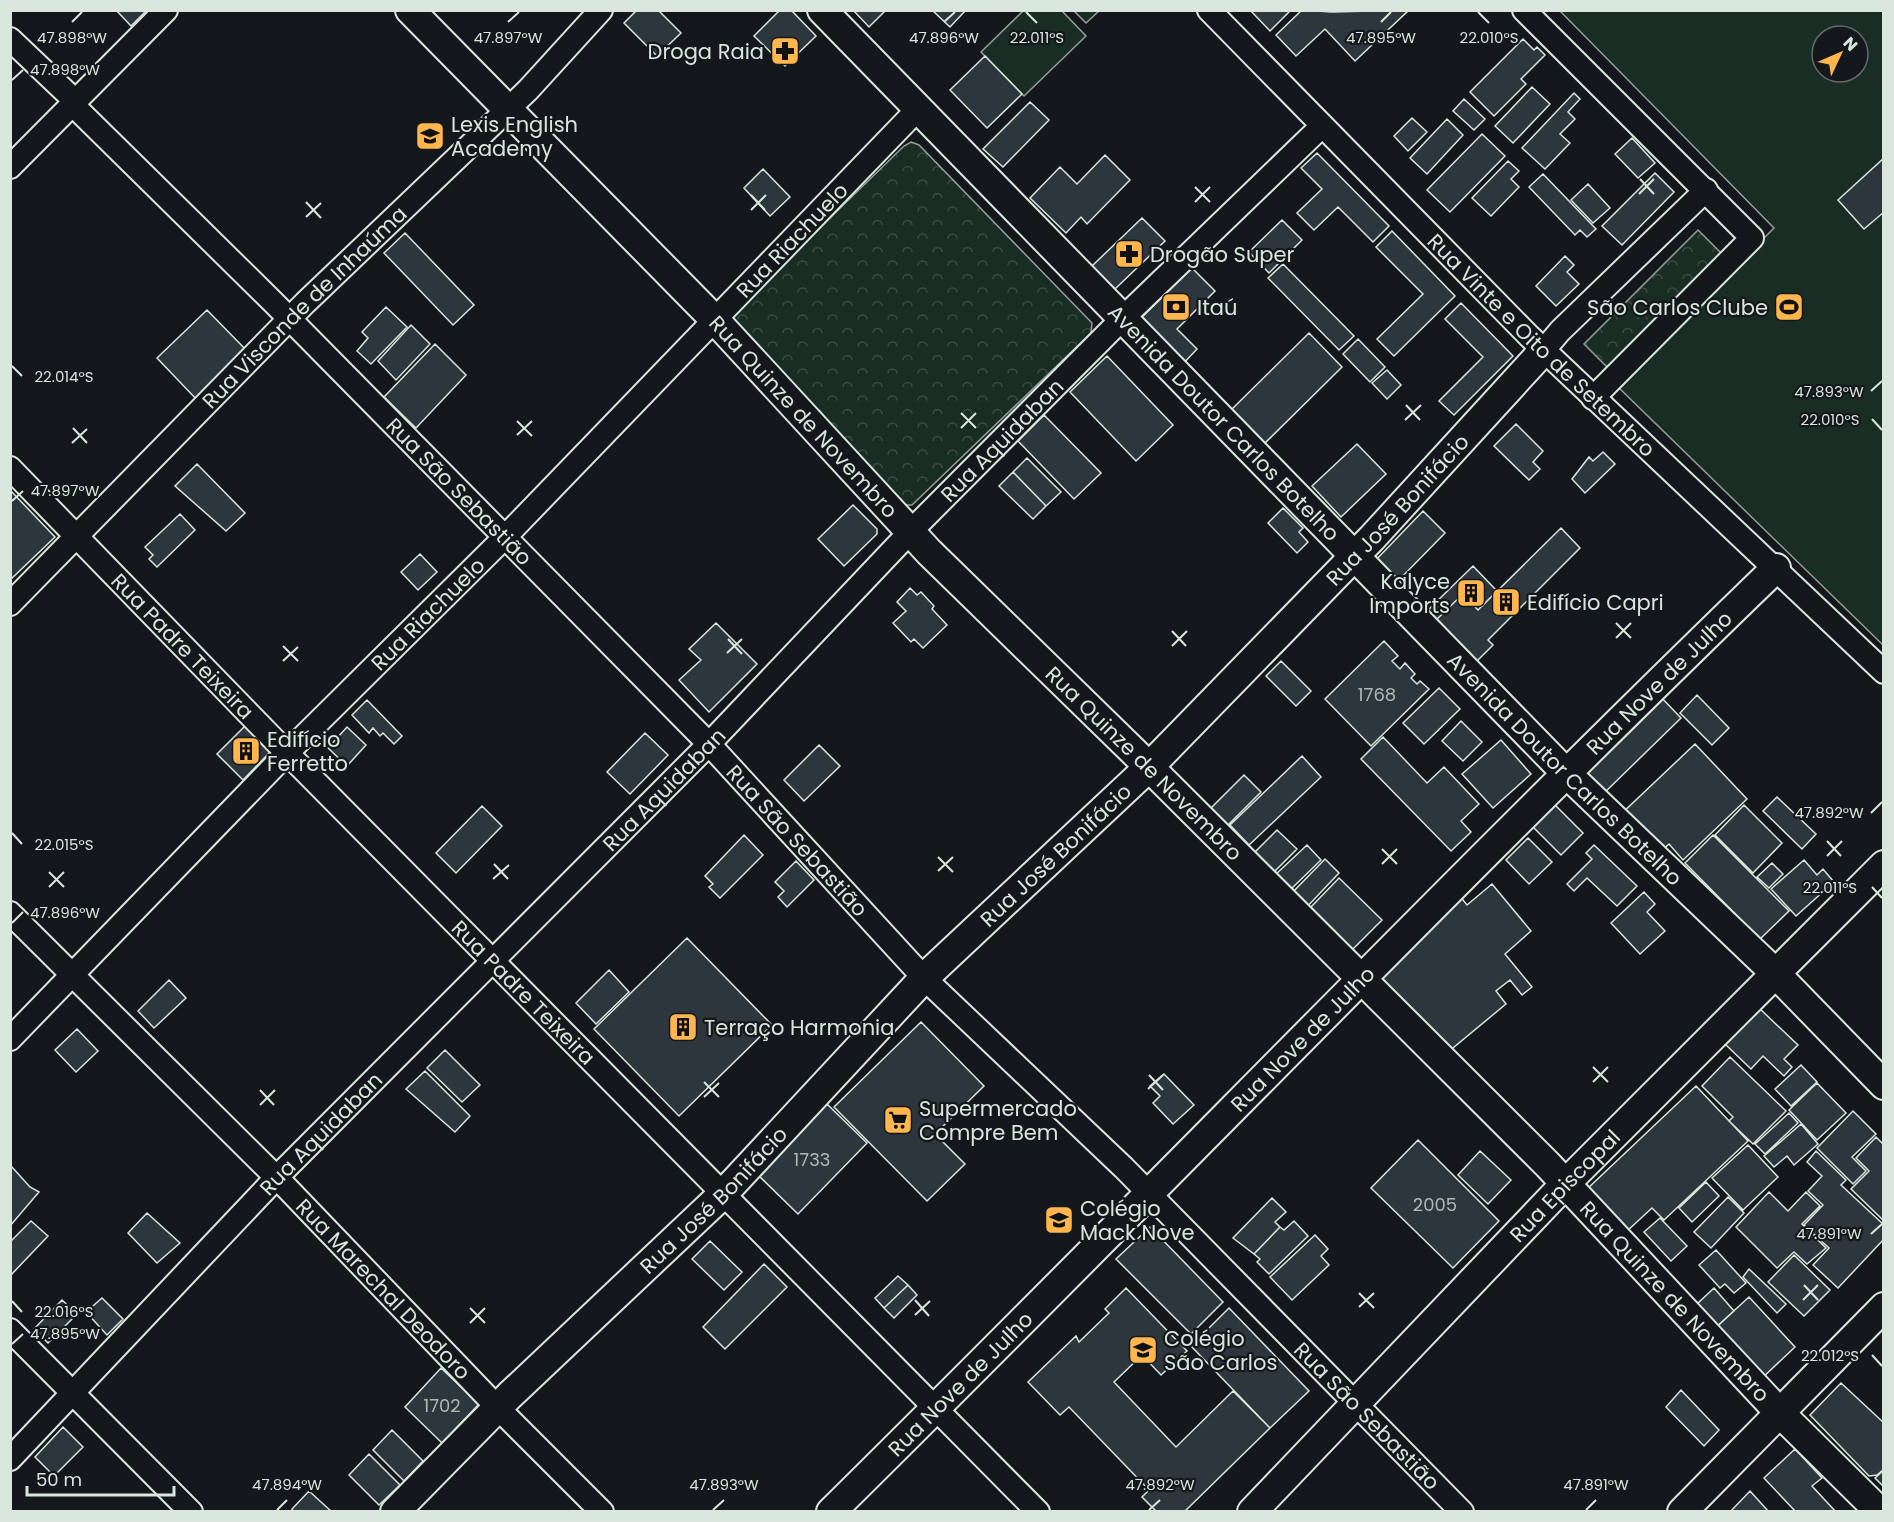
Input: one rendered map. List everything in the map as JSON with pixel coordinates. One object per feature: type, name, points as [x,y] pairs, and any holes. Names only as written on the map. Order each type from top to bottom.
[{"type":"main road","name":"Rua Quinze de Novembro","points":[[410,10],[714,319],[910,532],[1566,1183],[1779,1413],[1880,1512]]},
{"type":"main road","name":"Avenida Doutor Carlos Botelho","points":[[822,10],[1566,772],[1774,972],[1884,1086]]},
{"type":"main road","name":"Rua José Bonifácio","points":[[395,1512],[498,1408],[724,1193],[924,978],[1148,768],[1354,556],[1544,350]]},
{"type":"main road","name":"Rua Nove de Julho","points":[[831,1512],[1150,1194],[1566,772],[1776,568]]},
{"type":"main road","name":"Rua Episcopal","points":[[1252,1512],[1566,1183],[1774,972],[1884,865]]},
{"type":"main road","points":[[1682,1512],[1884,1306]]},
{"type":"street","points":[[10,167],[166,10]]},
{"type":"street","name":"Rua Visconde de Inhaúma","points":[[10,604],[290,318],[509,109],[601,10]]},
{"type":"street","name":"Rua Vinte e Oito de Setembro","points":[[1209,10],[1544,350],[1750,549],[1776,568],[1784,579],[1884,672]]},
{"type":"street","points":[[1524,10],[1752,238],[1593,398]]},
{"type":"street","name":"Rua São Sebastião","points":[[10,39],[71,97],[72,104],[290,318],[709,744],[924,978],[1150,1194],[1461,1512]]},
{"type":"street","name":"Rua Riachuelo","points":[[10,1039],[287,753],[504,538],[918,109]]},
{"type":"street","name":"Rua Aquidaban","points":[[10,1459],[276,1178],[709,744],[910,532],[1123,318],[1322,126]]},
{"type":"street","name":"Rua José Bonifácio","points":[[1544,350],[1706,190]]},
{"type":"street","name":"Rua Padre Teixeira","points":[[10,468],[287,753],[1038,1512]]},
{"type":"street","name":"Rua Marechal Deodoro","points":[[10,913],[276,1178],[602,1512]]},
{"type":"street","points":[[10,1330],[191,1512]]},
{"type":"green space","points":[[1023,11],[1062,11],[1086,36],[1024,96],[981,52]]},
{"type":"green space","points":[[1074,11],[1099,11],[1086,23]]},
{"type":"green space","name":"São Carlos Clube","points":[[1560,11],[1883,11],[1883,645],[1617,386],[1774,228]]},
{"type":"green space","points":[[911,142],[919,145],[1092,323],[1091,333],[912,505],[895,505],[728,327],[730,315],[904,146]]},
{"type":"green space","points":[[1698,230],[1722,254],[1608,368],[1584,344]]},
{"type":"building","points":[[116,10],[147,10],[131,26]]},
{"type":"building","points":[[637,10],[658,10],[681,33],[657,56],[624,23]]},
{"type":"building","name":"Droga Raia","points":[[780,10],[791,10],[816,36],[785,66],[754,36]]},
{"type":"building","points":[[853,10],[886,10],[869,27]]},
{"type":"building","points":[[932,10],[966,10],[950,27]]},
{"type":"building","points":[[1250,10],[1291,10],[1270,31]]},
{"type":"building","points":[[1302,10],[1332,12],[1409,10],[1355,61],[1325,29],[1296,56],[1276,35]]},
{"type":"building","points":[[1523,39],[1534,50],[1537,47],[1545,55],[1521,79],[1526,84],[1494,116],[1470,92]]},
{"type":"building","points":[[985,56],[1022,94],[987,128],[950,90]]},
{"type":"building","points":[[1532,87],[1550,104],[1513,143],[1495,126]]},
{"type":"building","points":[[1574,93],[1580,99],[1568,112],[1575,119],[1560,134],[1570,143],[1545,169],[1522,148]]},
{"type":"building","points":[[1464,99],[1485,119],[1474,130],[1453,111]]},
{"type":"building","points":[[1030,102],[1049,120],[1003,167],[983,149]]},
{"type":"building","points":[[1412,118],[1427,132],[1408,151],[1394,136]]},
{"type":"building","points":[[1447,119],[1463,135],[1427,174],[1410,158]]},
{"type":"building","points":[[1482,134],[1505,156],[1450,212],[1427,190]]},
{"type":"building","points":[[1632,138],[1655,163],[1638,178],[1615,154]]},
{"type":"building","points":[[1317,153],[1389,226],[1373,242],[1338,207],[1314,230],[1297,213],[1322,189],[1301,168]]},
{"type":"building","points":[[1105,155],[1130,180],[1087,224],[1081,217],[1066,233],[1030,198],[1060,167],[1077,184]]},
{"type":"building","points":[[1884,158],[1884,212],[1864,229],[1838,200]]},
{"type":"building","points":[[1508,161],[1519,171],[1511,179],[1519,187],[1491,216],[1472,198]]},
{"type":"building","points":[[763,169],[790,197],[770,216],[744,188]]},
{"type":"building","points":[[1655,173],[1674,192],[1622,245],[1602,226]]},
{"type":"building","points":[[1543,174],[1596,229],[1587,237],[1580,230],[1575,235],[1529,187]]},
{"type":"building","points":[[1588,184],[1610,208],[1593,223],[1571,200]]},
{"type":"building","name":"Drogão Super","points":[[1142,218],[1165,241],[1115,289],[1092,266]]},
{"type":"building","points":[[1282,220],[1302,240],[1269,273],[1249,252]]},
{"type":"building","points":[[1392,231],[1455,296],[1394,356],[1377,339],[1423,294],[1376,247]]},
{"type":"building","points":[[405,233],[474,305],[453,325],[384,253]]},
{"type":"building","points":[[1565,256],[1574,265],[1567,272],[1579,284],[1556,306],[1536,286]]},
{"type":"building","points":[[1283,264],[1354,336],[1339,350],[1268,278]]},
{"type":"building","name":"Itaú","points":[[1192,268],[1215,291],[1177,329],[1197,349],[1180,367],[1136,323]]},
{"type":"building","points":[[1461,303],[1513,356],[1454,415],[1439,401],[1483,357],[1445,319]]},
{"type":"building","points":[[386,307],[407,327],[371,364],[357,351],[368,338],[362,332]]},
{"type":"building","points":[[207,310],[249,353],[199,402],[157,358]]},
{"type":"building","points":[[411,325],[430,344],[396,380],[378,361]]},
{"type":"building","points":[[1309,333],[1342,367],[1260,448],[1227,414]]},
{"type":"building","points":[[1358,339],[1385,367],[1370,382],[1343,354]]},
{"type":"building","points":[[435,344],[466,375],[416,428],[384,397]]},
{"type":"building","points":[[1107,356],[1173,425],[1136,461],[1070,392]]},
{"type":"building","points":[[1387,370],[1401,385],[1387,399],[1372,383]]},
{"type":"building","points":[[1044,415],[1101,473],[1074,499],[1018,441]]},
{"type":"building","points":[[1516,424],[1543,451],[1533,462],[1540,469],[1529,480],[1494,446]]},
{"type":"building","points":[[1357,444],[1386,474],[1341,517],[1312,486]]},
{"type":"building","points":[[1603,452],[1615,464],[1585,493],[1572,479],[1589,457],[1593,461]]},
{"type":"building","points":[[1027,458],[1061,492],[1046,506],[1013,472]]},
{"type":"building","points":[[197,464],[245,513],[226,531],[175,486]]},
{"type":"building","points":[[1013,472],[1046,506],[1033,519],[999,486]]},
{"type":"building","points":[[10,490],[55,537],[10,580]]},
{"type":"building","points":[[853,505],[877,529],[877,534],[844,566],[818,539]]},
{"type":"building","points":[[1283,508],[1303,528],[1299,532],[1308,542],[1297,553],[1268,523]]},
{"type":"building","points":[[1423,511],[1445,533],[1395,584],[1373,563]]},
{"type":"building","points":[[180,514],[195,530],[157,567],[149,559],[153,555],[145,547]]},
{"type":"building","name":"Edifício Capri","points":[[1561,528],[1580,548],[1488,640],[1493,645],[1476,662],[1436,620],[1463,594],[1478,610]]},
{"type":"building","points":[[420,554],[437,572],[418,590],[401,572]]},
{"type":"building","name":"Kalyce Imports","points":[[1473,566],[1497,591],[1478,610],[1463,594],[1436,620],[1427,611]]},
{"type":"building","points":[[910,588],[917,595],[921,592],[934,606],[932,609],[947,625],[923,648],[914,639],[911,642],[893,623],[906,611],[897,602]]},
{"type":"building","points":[[716,623],[757,664],[709,712],[679,680],[701,660],[689,649]]},
{"type":"building","points":[[1384,641],[1398,656],[1392,661],[1400,669],[1405,663],[1415,674],[1411,678],[1417,684],[1420,681],[1429,689],[1371,746],[1325,699]]},
{"type":"building","points":[[1281,661],[1311,691],[1296,706],[1266,676]]},
{"type":"building","points":[[1439,688],[1460,709],[1424,744],[1403,723]]},
{"type":"building","points":[[1658,694],[1681,718],[1599,798],[1576,774]]},
{"type":"building","points":[[1697,695],[1729,728],[1712,745],[1680,713]]},
{"type":"building","points":[[367,700],[402,736],[394,744],[383,733],[380,736],[373,728],[369,733],[352,715]]},
{"type":"building","points":[[1461,721],[1482,742],[1463,761],[1442,741]]},
{"type":"building","name":"Edifício Ferretto","points":[[249,722],[274,748],[243,780],[217,754]]},
{"type":"building","points":[[347,727],[366,745],[347,766],[328,748]]},
{"type":"building","points":[[645,733],[668,755],[630,794],[607,772]]},
{"type":"building","points":[[1383,737],[1427,783],[1444,767],[1479,804],[1461,821],[1471,832],[1451,851],[1361,759]]},
{"type":"building","points":[[1501,740],[1531,774],[1493,808],[1462,774]]},
{"type":"building","points":[[1695,744],[1747,799],[1683,860],[1669,844],[1659,853],[1618,817]]},
{"type":"building","points":[[819,745],[840,766],[804,801],[784,780]]},
{"type":"building","points":[[1302,756],[1321,777],[1249,845],[1230,825]]},
{"type":"building","points":[[1244,775],[1261,792],[1228,825],[1211,808]]},
{"type":"building","points":[[1777,797],[1816,834],[1802,849],[1763,811]]},
{"type":"building","points":[[1551,801],[1583,833],[1561,855],[1529,823]]},
{"type":"building","points":[[1744,805],[1782,843],[1753,873],[1715,835]]},
{"type":"building","points":[[482,806],[502,826],[456,873],[436,853]]},
{"type":"building","points":[[1277,830],[1297,849],[1272,874],[1252,855]]},
{"type":"building","points":[[744,835],[763,855],[720,898],[709,887],[713,884],[705,876]]},
{"type":"building","points":[[1713,835],[1789,911],[1760,939],[1685,863]]},
{"type":"building","points":[[1528,838],[1552,862],[1529,884],[1506,860]]},
{"type":"building","points":[[1307,845],[1321,860],[1289,891],[1274,876]]},
{"type":"building","points":[[1594,845],[1637,886],[1617,906],[1587,878],[1574,891],[1567,884],[1592,859],[1586,853]]},
{"type":"building","points":[[1325,859],[1339,873],[1305,909],[1290,895]]},
{"type":"building","points":[[1804,860],[1817,875],[1823,869],[1834,882],[1796,916],[1771,889]]},
{"type":"building","points":[[796,861],[814,880],[787,907],[778,897],[784,891],[775,882]]},
{"type":"building","points":[[1772,863],[1783,874],[1769,888],[1757,877]]},
{"type":"building","points":[[1339,878],[1382,920],[1352,950],[1310,908]]},
{"type":"building","points":[[1492,884],[1531,931],[1505,954],[1532,987],[1522,995],[1510,980],[1496,991],[1506,1004],[1442,1057],[1375,986],[1393,950],[1459,895],[1467,905]]},
{"type":"building","points":[[1644,892],[1655,904],[1647,912],[1665,931],[1640,954],[1611,923]]},
{"type":"building","name":"Terraço Harmonia","points":[[687,938],[772,1025],[679,1116],[594,1029]]},
{"type":"building","points":[[609,970],[629,992],[596,1024],[576,1003]]},
{"type":"building","points":[[169,980],[186,998],[154,1028],[138,1011]]},
{"type":"building","points":[[1759,1008],[1798,1045],[1784,1059],[1792,1067],[1784,1076],[1763,1056],[1751,1069],[1725,1044]]},
{"type":"building","name":"Supermercado Compre Bem","points":[[921,1022],[984,1086],[935,1134],[965,1164],[927,1201],[834,1107]]},
{"type":"building","points":[[77,1029],[98,1051],[76,1072],[55,1050]]},
{"type":"building","points":[[445,1050],[480,1085],[462,1102],[427,1068]]},
{"type":"building","points":[[1730,1057],[1786,1111],[1753,1144],[1729,1121],[1733,1117],[1702,1086]]},
{"type":"building","points":[[1801,1065],[1817,1082],[1791,1106],[1775,1089]]},
{"type":"building","points":[[425,1071],[470,1116],[455,1132],[406,1089]]},
{"type":"building","points":[[1164,1074],[1194,1105],[1173,1124],[1153,1103],[1160,1096],[1150,1086]]},
{"type":"building","points":[[1817,1083],[1846,1113],[1817,1140],[1789,1110]]},
{"type":"building","points":[[1696,1086],[1748,1141],[1664,1220],[1652,1208],[1626,1232],[1586,1190]]},
{"type":"building","points":[[827,1104],[867,1143],[798,1214],[758,1175]]},
{"type":"building","points":[[1853,1111],[1876,1134],[1852,1157],[1866,1171],[1853,1184],[1817,1148]]},
{"type":"building","points":[[1789,1113],[1798,1123],[1765,1154],[1755,1144]]},
{"type":"building","points":[[1801,1124],[1818,1144],[1794,1165],[1787,1156],[1774,1167],[1764,1156]]},
{"type":"building","points":[[1876,1137],[1884,1145],[1884,1221],[1851,1189],[1869,1171],[1856,1158]]},
{"type":"building","points":[[1418,1140],[1499,1221],[1453,1268],[1371,1188]]},
{"type":"building","points":[[1748,1145],[1778,1177],[1743,1210],[1712,1178]]},
{"type":"building","points":[[1480,1151],[1511,1180],[1488,1204],[1458,1175]]},
{"type":"building","points":[[1816,1151],[1846,1180],[1841,1185],[1884,1225],[1884,1239],[1838,1288],[1813,1265],[1829,1248],[1804,1225],[1823,1205],[1808,1191],[1822,1176],[1807,1162]]},
{"type":"building","points":[[11,1166],[30,1187],[39,1192],[10,1226]]},
{"type":"building","points":[[1706,1182],[1719,1196],[1692,1222],[1679,1208]]},
{"type":"building","points":[[1769,1192],[1788,1211],[1806,1192],[1820,1206],[1802,1224],[1826,1248],[1807,1264],[1794,1252],[1777,1268],[1736,1227]]},
{"type":"building","points":[[1728,1197],[1744,1213],[1711,1248],[1694,1232]]},
{"type":"building","points":[[1272,1198],[1286,1212],[1275,1222],[1280,1227],[1254,1254],[1233,1238]]},
{"type":"building","points":[[147,1213],[180,1243],[157,1263],[128,1233]]},
{"type":"building","points":[[1660,1218],[1687,1246],[1671,1261],[1644,1232]]},
{"type":"building","points":[[31,1221],[48,1236],[10,1276],[10,1242]]},
{"type":"building","points":[[1294,1221],[1308,1236],[1269,1274],[1257,1262],[1260,1259],[1254,1254],[1280,1227],[1284,1230]]},
{"type":"building","points":[[1150,1227],[1223,1302],[1191,1334],[1116,1259]]},
{"type":"building","points":[[1315,1235],[1328,1249],[1321,1256],[1329,1265],[1292,1300],[1270,1277]]},
{"type":"building","points":[[710,1241],[742,1272],[724,1290],[692,1259]]},
{"type":"building","points":[[1716,1250],[1746,1283],[1734,1293],[1725,1284],[1720,1288],[1699,1265]]},
{"type":"building","points":[[1794,1255],[1830,1290],[1804,1316],[1768,1282]]},
{"type":"building","points":[[764,1264],[787,1287],[725,1349],[703,1327]]},
{"type":"building","points":[[1749,1269],[1786,1304],[1777,1313],[1743,1277]]},
{"type":"building","points":[[898,1276],[908,1285],[884,1308],[875,1298]]},
{"type":"building","points":[[908,1285],[917,1295],[894,1318],[884,1308]]},
{"type":"building","points":[[1126,1288],[1187,1351],[1161,1375],[1142,1355],[1114,1382],[1176,1447],[1233,1391],[1270,1428],[1184,1512],[1157,1512],[1142,1497],[1149,1490],[1069,1407],[1060,1415],[1028,1382],[1076,1336],[1079,1342],[1109,1313],[1105,1309]]},
{"type":"building","points":[[1714,1288],[1734,1311],[1709,1334],[1697,1304]]},
{"type":"building","points":[[1749,1297],[1795,1347],[1760,1380],[1714,1329]]},
{"type":"building","points":[[102,1298],[123,1319],[107,1335],[86,1312]]},
{"type":"building","points":[[62,1300],[77,1314],[48,1343],[34,1329]]},
{"type":"building","points":[[1229,1308],[1309,1391],[1270,1428],[1191,1346]]},
{"type":"building","points":[[441,1368],[479,1404],[442,1443],[405,1407]]},
{"type":"building","points":[[1841,1383],[1884,1423],[1884,1469],[1877,1475],[1869,1476],[1810,1415]]},
{"type":"building","points":[[1681,1390],[1719,1430],[1704,1446],[1666,1407]]},
{"type":"building","points":[[63,1427],[83,1447],[54,1476],[35,1457]]},
{"type":"building","points":[[392,1430],[423,1461],[404,1481],[373,1450]]},
{"type":"building","points":[[1795,1449],[1822,1478],[1812,1486],[1836,1512],[1796,1512],[1764,1478]]},
{"type":"building","points":[[369,1454],[400,1485],[379,1505],[349,1475]]},
{"type":"building","points":[[1884,1470],[1884,1487],[1875,1478]]},
{"type":"building","points":[[309,1491],[332,1512],[294,1512],[292,1509]]},
{"type":"building","points":[[1750,1491],[1769,1512],[1730,1512]]},
{"type":"place","name":"Droga Raia","points":[[785,51]]},
{"type":"place","name":"Lexis English Academy","points":[[430,136]]},
{"type":"place","name":"Drogão Super","points":[[1129,254]]},
{"type":"place","name":"Itaú","points":[[1176,307]]},
{"type":"place","name":"São Carlos Clube","points":[[1789,307]]},
{"type":"place","name":"Kalyce Imports","points":[[1471,593]]},
{"type":"place","name":"Edifício Capri","points":[[1506,602]]},
{"type":"place","name":"Edifício Ferretto","points":[[246,751]]},
{"type":"place","name":"Terraço Harmonia","points":[[683,1027]]},
{"type":"place","name":"Supermercado Compre Bem","points":[[898,1120]]},
{"type":"place","name":"Colégio Mack Nove","points":[[1059,1220]]},
{"type":"place","name":"Colégio São Carlos","points":[[1143,1350]]}]
